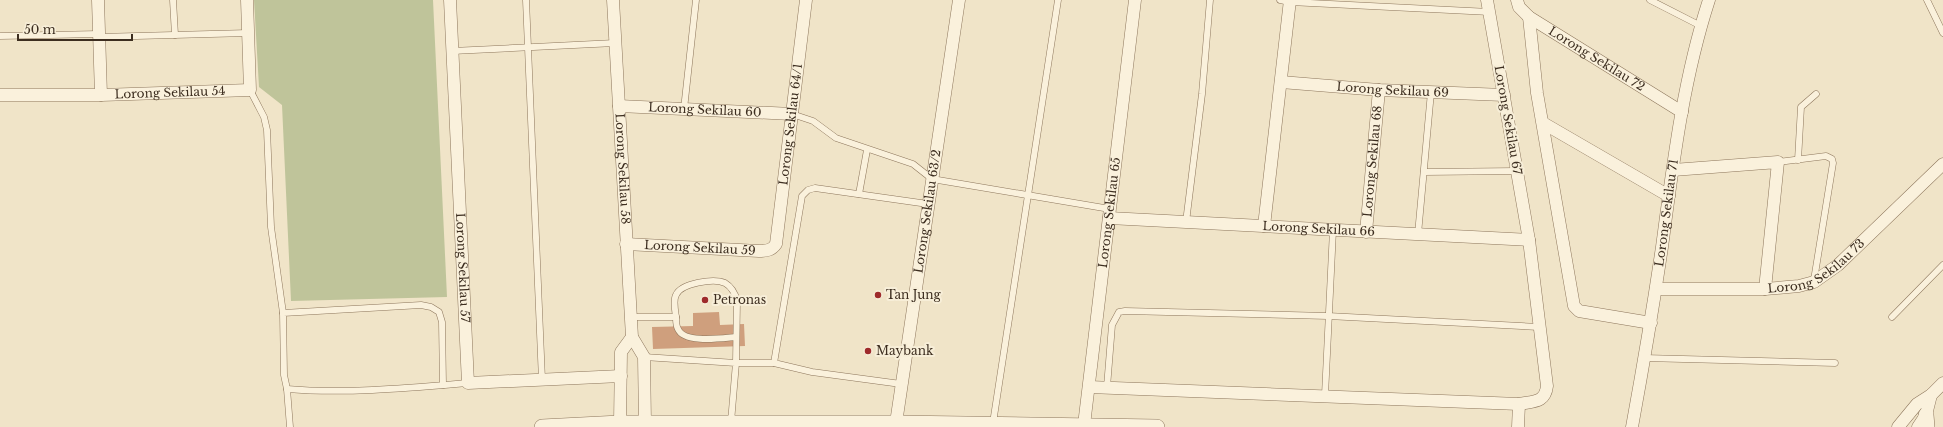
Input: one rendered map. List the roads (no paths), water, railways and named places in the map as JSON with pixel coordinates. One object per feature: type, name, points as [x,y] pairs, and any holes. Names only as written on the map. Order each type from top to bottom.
[{"type":"street","points":[[98,0],[101,95]]},
{"type":"street","points":[[247,0],[250,90]]},
{"type":"street","name":"Lorong Sekilau 57","points":[[450,0],[468,383]]},
{"type":"street","name":"Lorong Sekilau 58","points":[[613,0],[630,318],[632,337],[644,357]]},
{"type":"street","name":"Lorong Sekilau 64/1","points":[[773,248],[776,244],[806,0]]},
{"type":"street","name":"Lorong Sekilau 63/2","points":[[896,423],[958,0]]},
{"type":"street","name":"Lorong Sekilau 65","points":[[1084,425],[1135,0]]},
{"type":"street","name":"Lorong Sekilau 67","points":[[1487,0],[1529,240],[1547,386],[1546,395],[1541,400],[1519,404]]},
{"type":"street","name":"Lorong Sekilau 72","points":[[1517,0],[1519,7],[1529,17],[1682,112]]},
{"type":"street","name":"Lorong Sekilau 71","points":[[1632,427],[1651,323],[1682,112],[1701,26],[1709,0]]},
{"type":"street","points":[[1264,226],[1281,82],[1287,1]]},
{"type":"street","points":[[1529,17],[1537,93],[1574,306],[1579,311],[1651,323]]},
{"type":"street","name":"Lorong Sekilau 69","points":[[1281,82],[1379,90],[1504,95]]},
{"type":"street","name":"Lorong Sekilau 54","points":[[0,95],[101,95],[250,90]]},
{"type":"street","name":"Lorong Sekilau 68","points":[[1366,232],[1379,90]]},
{"type":"street","name":"Lorong Sekilau 60","points":[[619,106],[792,114]]},
{"type":"street","points":[[1543,124],[1669,196]]},
{"type":"street","points":[[1673,170],[1778,162],[1765,289]]},
{"type":"street","name":"Lorong Sekilau 73","points":[[1656,288],[1765,289],[1799,286],[1814,282],[1838,265],[1943,164]]},
{"type":"street","name":"Lorong Sekilau 66","points":[[1110,213],[1186,222],[1529,240]]},
{"type":"street","name":"Lorong Sekilau 59","points":[[626,244],[759,251],[773,248]]},
{"type":"street","points":[[620,423],[621,352],[632,337]]},
{"type":"street","points":[[644,357],[645,423]]},
{"type":"street","points":[[468,383],[621,376]]},
{"type":"street","points":[[1898,427],[1917,404],[1931,396],[1943,383]]},
{"type":"street","points":[[1089,386],[1519,404],[1518,427]]},
{"type":"street","points":[[1918,427],[1927,421],[1931,396]]},
{"type":"street","points":[[542,427],[620,423],[896,423],[1157,427]]},
{"type":"lane","points":[[174,0],[175,35]]},
{"type":"lane","points":[[526,0],[542,380]]},
{"type":"lane","points":[[684,109],[696,0]]},
{"type":"lane","points":[[993,425],[1058,0]]},
{"type":"lane","points":[[1186,222],[1202,94],[1210,0]]},
{"type":"lane","points":[[1650,0],[1701,26]]},
{"type":"lane","points":[[1926,0],[1943,33]]},
{"type":"lane","points":[[1287,1],[1490,12]]},
{"type":"lane","points":[[0,36],[248,33]]},
{"type":"lane","points":[[452,51],[615,43]]},
{"type":"lane","points":[[250,90],[264,117],[267,130],[271,227],[283,314],[284,375],[287,389],[290,427]]},
{"type":"lane","points":[[1418,234],[1431,92]]},
{"type":"lane","points":[[1798,160],[1802,107],[1816,94]]},
{"type":"lane","points":[[792,114],[813,121],[836,138],[867,150],[913,164],[932,179],[1029,195],[1110,213]]},
{"type":"lane","points":[[859,194],[867,150]]},
{"type":"lane","points":[[1778,162],[1826,156],[1832,159],[1833,163],[1814,282]]},
{"type":"lane","points":[[1424,172],[1517,171]]},
{"type":"lane","points":[[774,363],[802,196],[808,190],[815,188],[928,204]]},
{"type":"lane","points":[[1325,395],[1333,230]]},
{"type":"lane","points":[[1892,317],[1943,265]]},
{"type":"lane","points":[[730,424],[736,363],[737,300],[734,291],[724,283],[711,282],[687,285],[678,290],[674,297],[677,329],[681,334],[700,339],[736,337]]},
{"type":"lane","points":[[283,314],[421,305],[431,307],[439,312],[442,322],[443,386]]},
{"type":"lane","points":[[1107,387],[1112,325],[1119,312],[1125,310],[1328,316],[1539,327]]},
{"type":"lane","points":[[630,318],[676,317]]},
{"type":"lane","points":[[644,357],[736,363],[774,363],[812,372],[901,384]]},
{"type":"lane","points":[[1644,358],[1835,363]]},
{"type":"lane","points":[[287,389],[308,390],[443,386],[468,383]]},
{"type":"place","name":"Tan Jung","points":[[878,295]]},
{"type":"place","name":"Petronas","points":[[705,300]]},
{"type":"place","name":"Maybank","points":[[868,351]]}]
